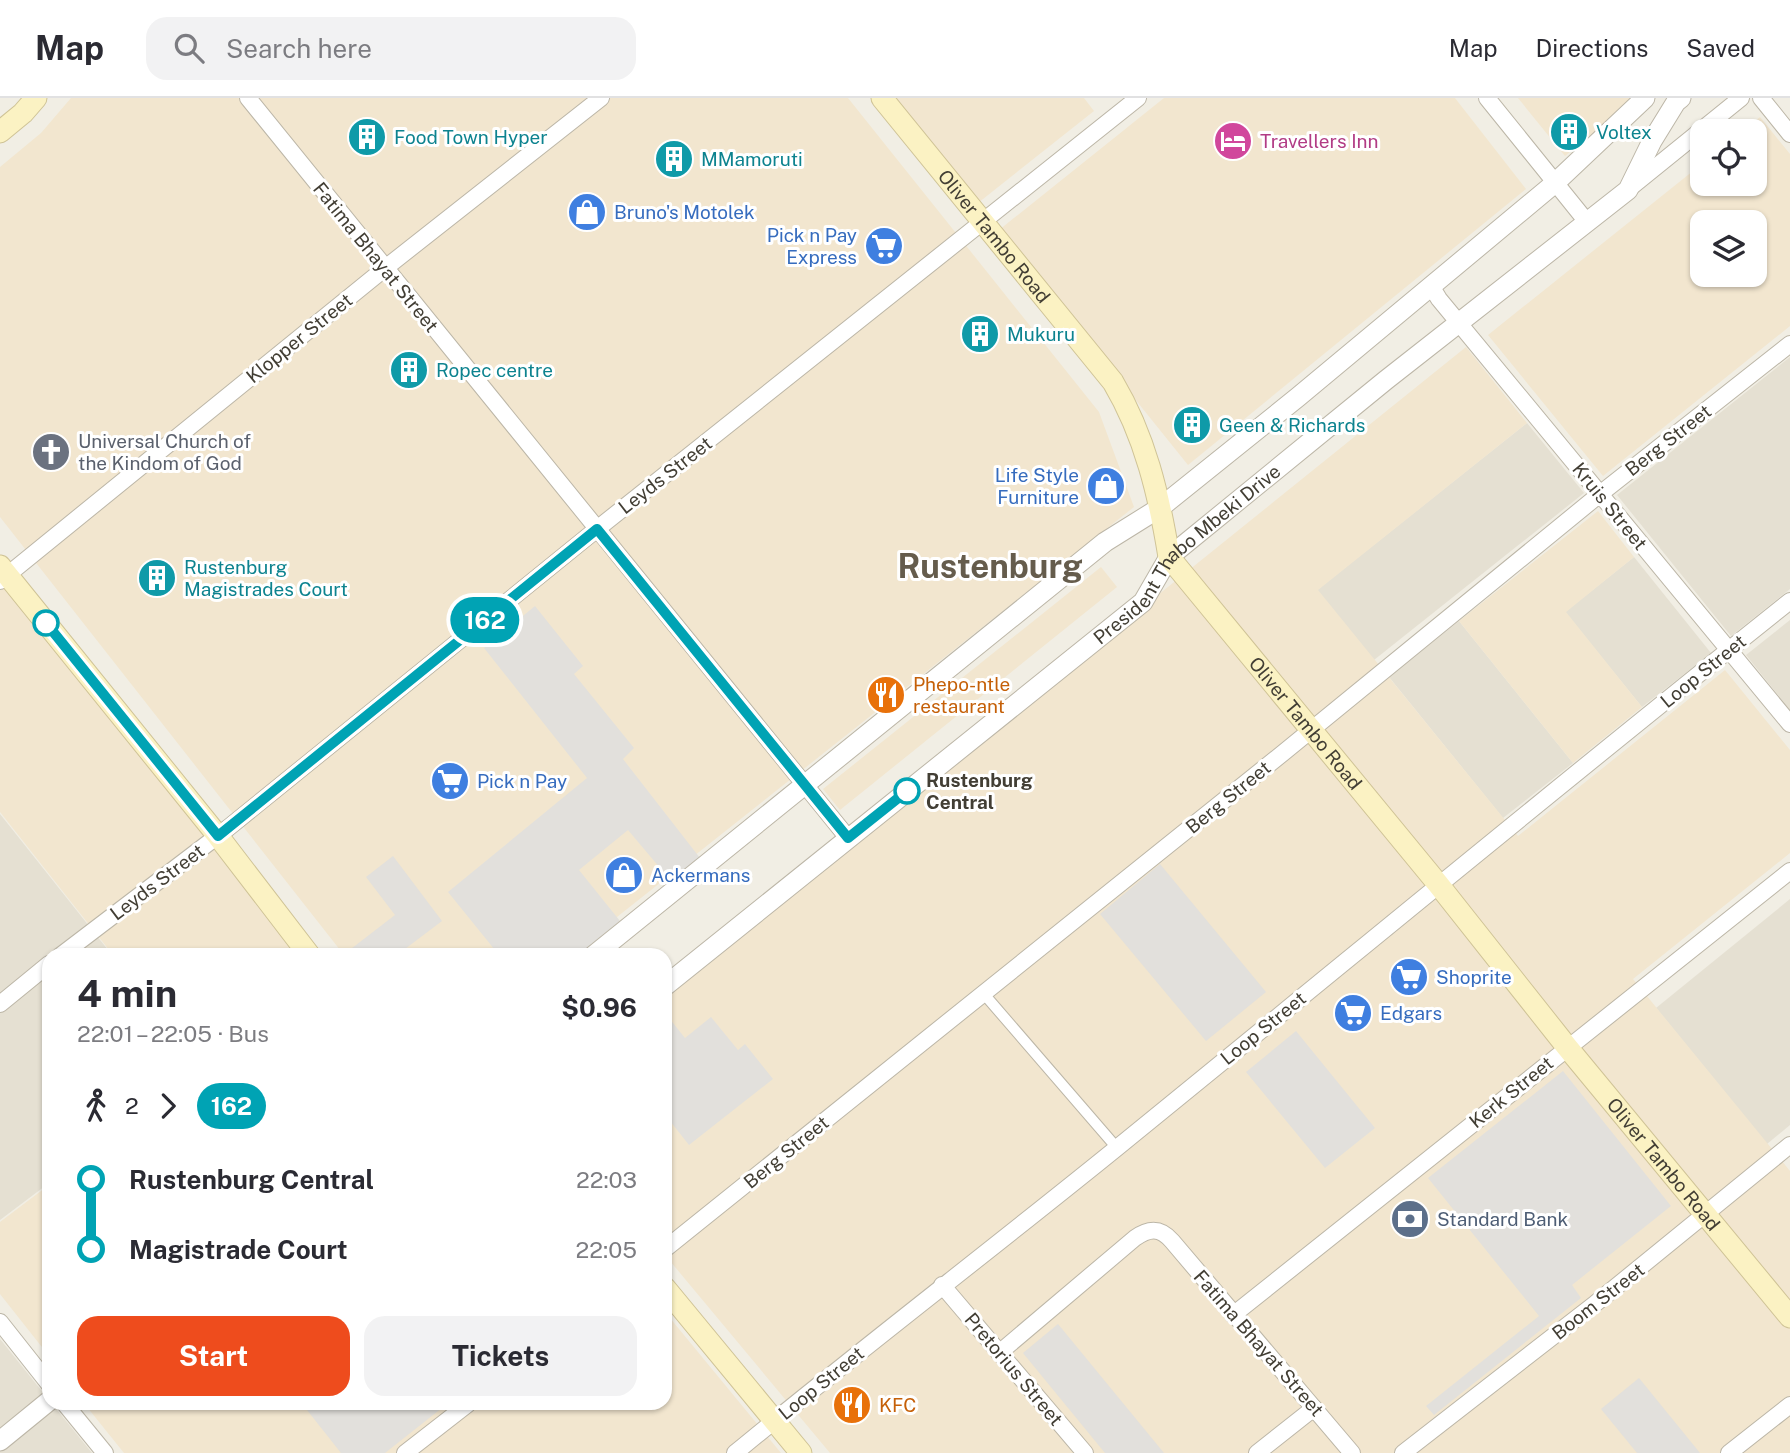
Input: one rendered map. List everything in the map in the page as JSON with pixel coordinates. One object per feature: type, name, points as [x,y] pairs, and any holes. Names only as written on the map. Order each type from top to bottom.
[{"type":"main road","name":"Oliver Tambo Road","points":[[882,98],[1113,382],[1143,443],[1164,505],[1169,557],[1790,1317]]},
{"type":"main road","points":[[0,132],[29,106]]},
{"type":"main road","points":[[3,574],[218,836],[304,948]]},
{"type":"main road","points":[[672,1297],[802,1453]]},
{"type":"street","points":[[29,106],[44,98]]},
{"type":"street","name":"Fatima Bhayat Street","points":[[248,98],[848,838]]},
{"type":"street","name":"Klopper Street","points":[[3,574],[601,98]]},
{"type":"street","name":"Leyds Street","points":[[71,948],[218,836],[597,529],[1138,98]]},
{"type":"street","points":[[1487,98],[1587,222]]},
{"type":"street","points":[[603,948],[1105,542],[1164,505],[1555,183],[1645,98]]},
{"type":"street","name":"President Thabo Mbeki Drive","points":[[672,980],[1143,602],[1169,557],[1459,322],[1628,190],[1652,141],[1681,98]]},
{"type":"street","points":[[1628,190],[1741,98]]},
{"type":"street","points":[[1761,98],[1790,134]]},
{"type":"street","name":"Kruis Street","points":[[1431,286],[1790,724]]},
{"type":"street","name":"Berg Street","points":[[672,1243],[1600,494],[1790,344]]},
{"type":"street","name":"Loop Street","points":[[735,1453],[1117,1148],[1438,884],[1790,601]]},
{"type":"street","name":"Kerk Street","points":[[1233,1315],[1790,871]]},
{"type":"street","points":[[0,1004],[42,970]]},
{"type":"street","points":[[984,994],[1117,1148]]},
{"type":"street","name":"Boom Street","points":[[1403,1453],[1597,1303],[1790,1145]]},
{"type":"street","name":"Fatima Bhayat Street","points":[[999,1353],[1142,1233],[1153,1229],[1166,1234],[1352,1453]]},
{"type":"street","name":"Pretorius Street","points":[[943,1285],[1076,1450]]},
{"type":"street","points":[[0,1322],[42,1375]]},
{"type":"street","points":[[1729,1453],[1790,1405]]},
{"type":"street","points":[[0,1441],[42,1407]]},
{"type":"street","points":[[1257,1453],[1314,1408]]},
{"type":"street","points":[[70,1410],[105,1453]]},
{"type":"street","points":[[405,1453],[460,1410]]},
{"type":"shaded area","points":[[71,98],[848,98],[1099,412],[1134,507],[578,948],[339,948],[0,517],[0,167],[41,133]]},
{"type":"shaded area","points":[[893,98],[1084,98],[1094,111],[978,203]]},
{"type":"shaded area","points":[[1164,98],[1455,98],[1526,189],[1188,465],[999,230]]},
{"type":"shaded area","name":"Voltex","points":[[1518,98],[1637,98],[1565,156]]},
{"type":"shaded area","points":[[1767,126],[1790,154],[1790,326],[1603,476],[1488,335],[1690,173],[1690,196],[1767,196]]},
{"type":"shaded area","points":[[1466,347],[1527,423],[1318,590],[1518,836],[1725,670],[1790,750],[1790,853],[1633,979],[1790,1171],[1790,1453],[830,1453],[672,1263],[672,986]]},
{"type":"shaded area","points":[[1790,357],[1790,589],[1731,636],[1617,495]]},
{"type":"shaded area","points":[[1527,423],[1584,493],[1374,660],[1317,590]]},
{"type":"shaded area","points":[[1598,511],[1634,557],[1566,612],[1642,707],[1573,763],[1459,621]]},
{"type":"shaded area","points":[[1634,557],[1711,653],[1642,707],[1565,612]]},
{"type":"shaded area","points":[[1101,567],[1117,587],[840,810],[823,789]]},
{"type":"shaded area","points":[[0,582],[294,948],[107,948],[0,812]]},
{"type":"shaded area","points":[[535,606],[583,666],[574,674],[634,748],[623,759],[700,858],[671,881],[628,830],[579,870],[620,921],[587,948],[493,948],[448,892],[587,778],[484,648]]},
{"type":"shaded area","points":[[1790,620],[1790,710],[1746,655]]},
{"type":"shaded area","points":[[1459,621],[1573,763],[1503,818],[1389,677]]},
{"type":"shaded area","points":[[0,814],[106,948],[42,948],[42,1188],[0,1220]]},
{"type":"shaded area","points":[[393,856],[442,921],[406,948],[352,948],[395,915],[366,877]]},
{"type":"shaded area","points":[[1160,864],[1266,992],[1206,1041],[1100,914]]},
{"type":"shaded area","points":[[1790,899],[1790,1125],[1767,1144],[1656,1008]]},
{"type":"shaded area","points":[[711,1017],[738,1050],[745,1044],[773,1079],[689,1145],[672,1124],[672,1022],[685,1038]]},
{"type":"shaded area","points":[[1296,1031],[1375,1128],[1325,1168],[1246,1072]]},
{"type":"shaded area","points":[[1563,1071],[1671,1206],[1572,1285],[1581,1298],[1434,1415],[1426,1406],[1539,1316],[1428,1178]]},
{"type":"shaded area","points":[[42,1190],[42,1347],[0,1294],[0,1222]]},
{"type":"shaded area","points":[[672,1321],[781,1453],[124,1453],[89,1410],[672,1410]]},
{"type":"shaded area","points":[[1058,1324],[1164,1453],[1105,1453],[1023,1353]]},
{"type":"shaded area","points":[[0,1339],[42,1391],[42,1410],[57,1410],[92,1453],[0,1453]]},
{"type":"shaded area","points":[[1639,1378],[1700,1453],[1637,1453],[1601,1409]]},
{"type":"shaded area","points":[[307,1410],[439,1410],[385,1453],[341,1453]]},
{"type":"bus line","name":"162","points":[[46,623],[218,836],[597,529],[848,838],[907,791]]},
{"type":"place","name":"Voltex","points":[[1569,132]]},
{"type":"place","name":"Food Town Hyper","points":[[367,137]]},
{"type":"place","name":"Travellers Inn","points":[[1233,141]]},
{"type":"place","name":"MMamoruti","points":[[674,159]]},
{"type":"place","name":"Bruno's Motolek","points":[[587,212]]},
{"type":"place","name":"Pick n Pay Express","points":[[884,246]]},
{"type":"place","name":"Mukuru","points":[[980,334]]},
{"type":"place","name":"Ropec centre","points":[[409,370]]},
{"type":"place","name":"Geen & Richards","points":[[1192,425]]},
{"type":"place","name":"Universal Church of the Kindom of God","points":[[51,452]]},
{"type":"place","name":"Life Style Furniture","points":[[1106,486]]},
{"type":"place","name":"Rustenburg Magistrades Court","points":[[157,578]]},
{"type":"place","name":"Phepo-ntle restaurant","points":[[886,695]]},
{"type":"place","name":"Pick n Pay","points":[[450,781]]},
{"type":"place","name":"Rustenburg Central","points":[[907,791]]},
{"type":"place","name":"Ackermans","points":[[624,875]]},
{"type":"place","name":"Shoprite","points":[[1409,977]]},
{"type":"place","name":"Edgars","points":[[1353,1013]]},
{"type":"place","name":"Standard Bank","points":[[1410,1219]]},
{"type":"place","name":"KFC","points":[[852,1405]]},
{"type":"district","name":"Rustenburg","points":[[990,566]]}]
